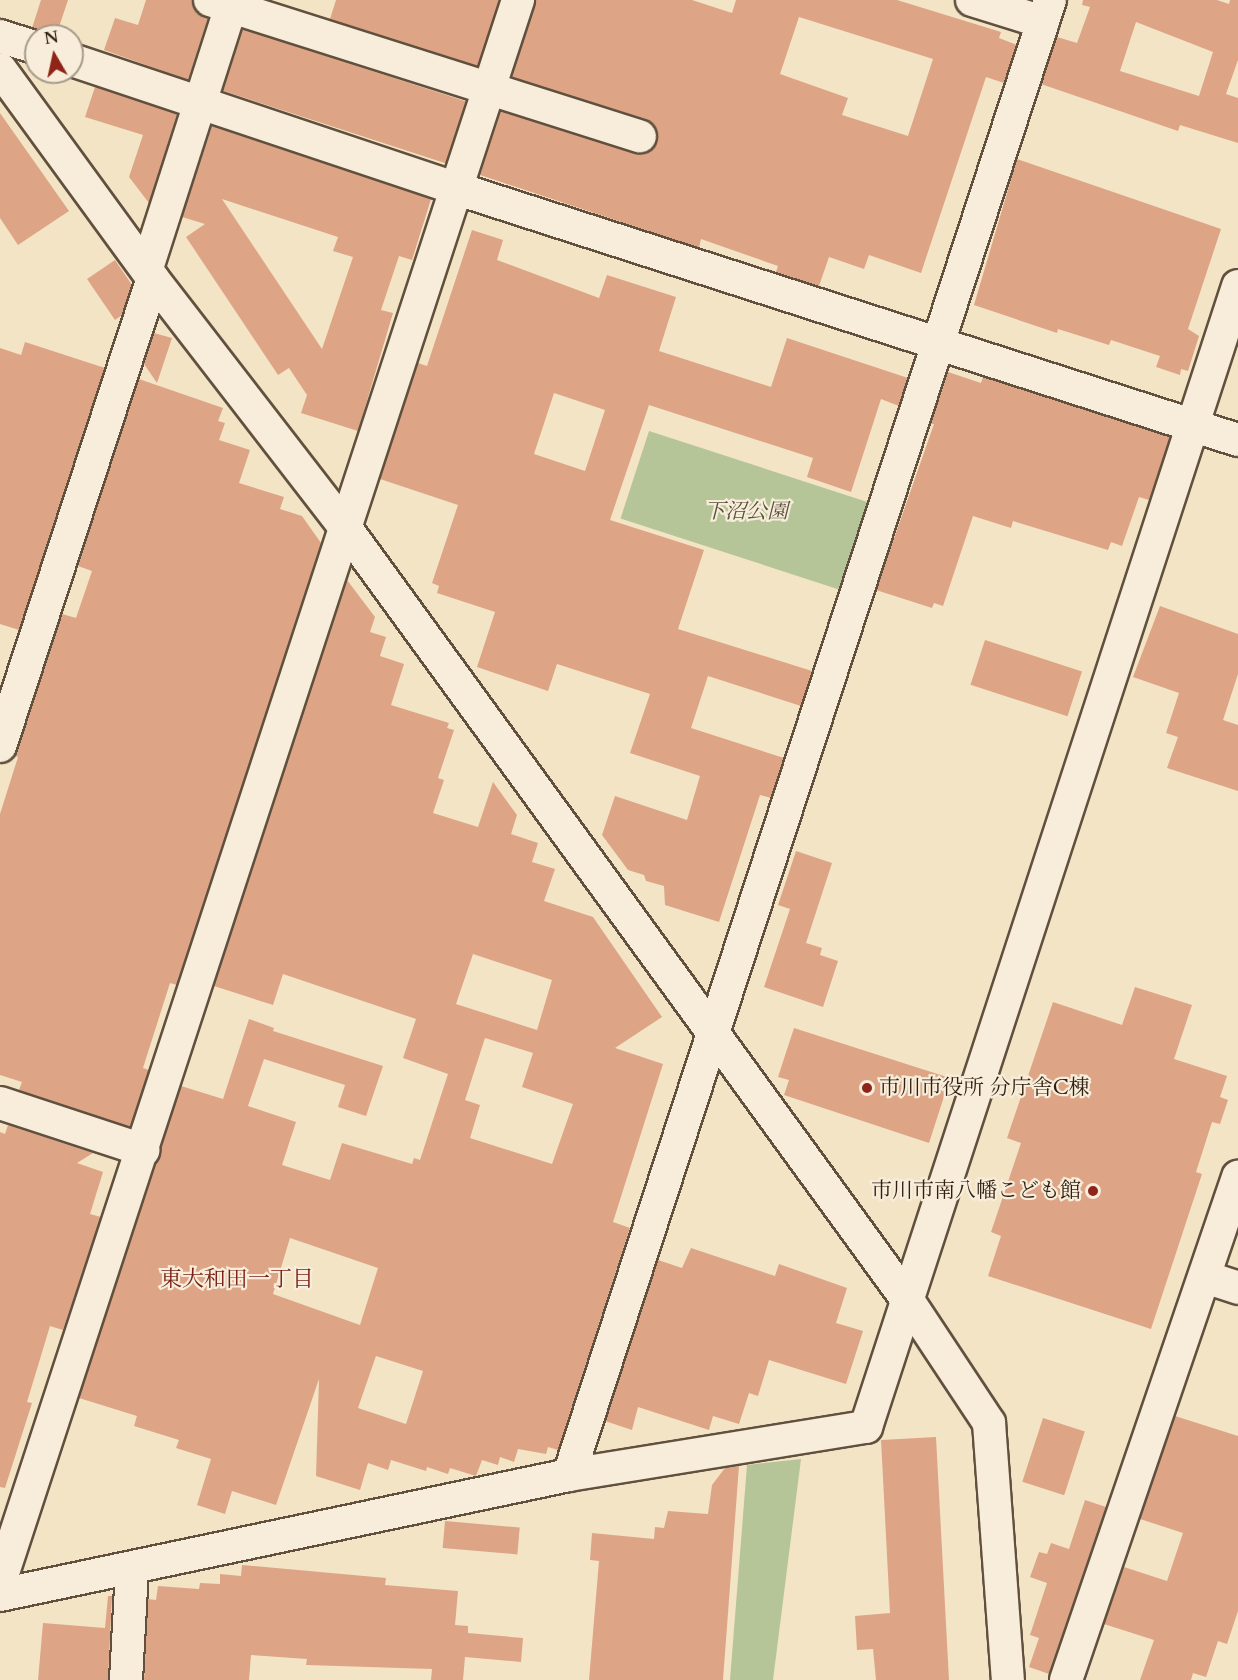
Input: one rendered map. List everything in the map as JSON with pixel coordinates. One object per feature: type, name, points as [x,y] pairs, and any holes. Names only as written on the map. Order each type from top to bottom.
[{"type":"street","points":[[0,1582],[347,530],[518,0]]},
{"type":"street","points":[[569,1475],[1046,11],[972,0]]},
{"type":"street","points":[[0,746],[150,273],[201,101],[225,2],[640,136]]},
{"type":"street","points":[[0,36],[24,44]]},
{"type":"street","points":[[84,64],[201,101],[458,189],[1238,440]]},
{"type":"street","points":[[0,69],[150,273],[347,530],[909,1302],[989,1423],[1008,1680]]},
{"type":"street","points":[[0,1595],[132,1568],[303,1528],[569,1475],[866,1427],[909,1302],[1238,286]]},
{"type":"street","points":[[0,1103],[143,1150]]},
{"type":"street","points":[[1066,1680],[1238,1177]]},
{"type":"street","points":[[1205,1277],[1238,1288]]},
{"type":"street","points":[[126,1680],[132,1568]]},
{"type":"green space","name":"下沼公園","points":[[649,431],[873,504],[845,591],[621,518]]},
{"type":"green space","points":[[801,1459],[773,1680],[730,1680],[747,1465]]},
{"type":"building","points":[[41,0],[68,0],[60,24],[33,24]]},
{"type":"building","points":[[146,0],[193,0],[196,12],[208,18],[188,80],[104,50],[115,18],[138,25]]},
{"type":"building","points":[[336,0],[499,0],[478,66],[330,19]]},
{"type":"building","points":[[535,0],[692,0],[732,13],[736,0],[897,0],[1001,32],[999,38],[1017,45],[1004,83],[986,77],[921,273],[869,255],[864,269],[829,257],[819,286],[776,272],[778,266],[701,239],[699,248],[480,175],[501,111],[635,153],[652,150],[657,141],[654,124],[645,119],[512,77]],"holes":[[[799,17],[933,59],[908,136],[842,115],[848,98],[780,74]]]},
{"type":"building","points":[[1083,0],[1217,0],[1229,4],[1230,0],[1238,0],[1238,60],[1226,94],[1238,98],[1238,143],[1180,125],[1178,131],[1041,84],[1057,37],[1077,43],[1090,7],[1082,5]],"holes":[[[1136,22],[1213,52],[1199,96],[1120,71]]]},
{"type":"building","points":[[243,29],[466,101],[445,163],[223,91]]},
{"type":"building","points":[[95,87],[177,114],[149,203],[129,177],[143,135],[85,117]]},
{"type":"building","points":[[0,113],[69,211],[18,245],[0,218]]},
{"type":"building","points":[[212,126],[431,199],[412,260],[399,256],[381,310],[393,313],[358,431],[301,413],[307,395],[289,368],[278,375],[186,237],[205,224],[182,217]],"holes":[[[222,199],[338,237],[333,251],[353,257],[322,349]]]},
{"type":"building","points":[[1017,159],[1221,229],[1188,329],[1199,336],[1188,371],[1181,369],[1180,375],[1156,367],[1160,356],[1111,340],[1109,345],[1058,329],[1057,333],[974,305]]},
{"type":"building","points":[[472,230],[503,240],[497,260],[599,298],[607,275],[676,297],[659,351],[771,387],[787,338],[908,378],[899,406],[881,399],[851,492],[807,477],[813,458],[649,405],[610,520],[704,550],[678,629],[812,671],[801,706],[708,676],[691,728],[784,758],[771,798],[760,795],[719,922],[665,905],[664,886],[646,881],[644,875],[628,870],[602,835],[615,796],[687,820],[700,776],[630,753],[650,694],[557,664],[548,691],[477,667],[495,612],[437,593],[439,586],[432,583],[458,505],[380,479],[418,363],[427,366]],"holes":[[[554,393],[605,410],[585,471],[534,454]]]},
{"type":"building","points":[[115,260],[132,285],[122,315],[115,320],[87,279]]},
{"type":"building","points":[[154,333],[172,338],[157,383],[144,364]]},
{"type":"building","points":[[25,342],[105,368],[19,630],[0,624],[0,348],[21,355]]},
{"type":"building","points":[[948,372],[981,383],[983,377],[1170,437],[1149,500],[1139,497],[1122,546],[1111,542],[1108,550],[1013,521],[1011,528],[973,516],[943,606],[934,603],[932,608],[876,590],[934,424],[931,424]]},
{"type":"building","points":[[139,379],[223,408],[218,421],[225,423],[219,440],[250,450],[239,483],[284,497],[280,509],[302,516],[321,543],[177,985],[170,983],[143,1068],[149,1070],[130,1127],[19,1090],[22,1082],[0,1075],[0,814],[18,757],[14,756],[62,614],[76,618],[92,571],[78,566]]},
{"type":"building","points":[[347,580],[375,617],[370,632],[386,637],[380,656],[404,664],[391,705],[449,723],[447,728],[454,730],[438,778],[444,780],[433,813],[478,827],[493,782],[517,815],[511,834],[538,843],[532,862],[555,869],[544,901],[593,917],[662,1017],[615,1048],[663,1064],[613,1222],[630,1228],[558,1450],[548,1447],[546,1454],[518,1449],[514,1462],[500,1457],[498,1465],[482,1460],[476,1476],[450,1468],[448,1474],[427,1467],[426,1471],[391,1460],[388,1470],[368,1463],[360,1490],[316,1476],[319,1379],[276,1505],[232,1491],[225,1514],[197,1505],[211,1459],[176,1448],[179,1440],[134,1426],[137,1416],[79,1398],[181,1086],[223,1099],[249,1019],[274,1028],[273,1031],[383,1066],[366,1116],[338,1107],[345,1085],[264,1059],[248,1106],[296,1122],[282,1165],[330,1180],[342,1143],[412,1164],[414,1158],[420,1160],[448,1074],[403,1058],[416,1019],[283,974],[273,1005],[214,986]],"holes":[[[473,954],[552,980],[537,1030],[456,1004]],[[485,1038],[533,1053],[522,1087],[573,1104],[552,1164],[470,1138],[480,1105],[465,1100]],[[290,1238],[378,1268],[360,1325],[273,1294]],[[376,1356],[423,1371],[406,1424],[358,1408]]]},
{"type":"building","points":[[1160,606],[1238,634],[1238,674],[1223,720],[1238,725],[1238,791],[1167,768],[1178,737],[1166,733],[1179,693],[1133,677]]},
{"type":"building","points":[[985,640],[1082,672],[1067,716],[970,685]]},
{"type":"building","points":[[796,851],[832,863],[806,943],[822,948],[820,955],[838,961],[823,1007],[764,987],[790,909],[778,905]]},
{"type":"building","points":[[1135,987],[1192,1005],[1174,1059],[1227,1076],[1220,1097],[1228,1100],[1220,1124],[1212,1122],[1196,1172],[1202,1174],[1151,1329],[988,1276],[1001,1236],[991,1232],[1021,1143],[1007,1138],[1053,1002],[1122,1025]]},
{"type":"building","name":"市川市役所 分庁舎C棟","points":[[794,1028],[950,1078],[929,1143],[784,1095],[789,1080],[778,1077]]},
{"type":"building","points":[[8,1125],[93,1153],[77,1163],[103,1172],[90,1214],[101,1217],[63,1330],[50,1326],[27,1402],[32,1403],[5,1488],[0,1487],[0,1132],[5,1134]]},
{"type":"building","points":[[691,1248],[775,1276],[779,1264],[847,1288],[836,1323],[863,1331],[846,1384],[769,1360],[758,1396],[749,1393],[739,1424],[713,1416],[709,1430],[638,1407],[632,1430],[605,1421],[658,1260],[682,1268]]},
{"type":"building","points":[[1175,1416],[1238,1436],[1238,1611],[1227,1644],[1218,1641],[1206,1677],[1193,1673],[1191,1680],[1140,1680],[1154,1640],[1104,1624],[1124,1567],[1167,1581],[1183,1533],[1140,1519]]},
{"type":"building","points":[[1043,1418],[1085,1432],[1064,1495],[1022,1482]]},
{"type":"building","points":[[936,1437],[949,1680],[876,1680],[873,1649],[857,1650],[855,1616],[890,1613],[881,1440]]},
{"type":"building","points":[[739,1466],[723,1680],[589,1680],[599,1561],[590,1560],[592,1533],[654,1539],[655,1527],[664,1528],[668,1511],[708,1514],[712,1485],[725,1468]]},
{"type":"building","points":[[1085,1500],[1106,1507],[1049,1674],[1029,1667],[1039,1638],[1030,1635],[1047,1583],[1030,1577],[1039,1552],[1047,1554],[1051,1543],[1069,1549]]},
{"type":"building","points":[[445,1521],[520,1528],[517,1554],[443,1548]]},
{"type":"building","points":[[242,1565],[386,1578],[385,1585],[458,1591],[455,1625],[468,1626],[468,1633],[523,1638],[521,1662],[465,1657],[463,1680],[431,1680],[432,1669],[306,1665],[307,1659],[251,1655],[249,1680],[144,1680],[148,1599],[156,1600],[158,1586],[199,1589],[200,1583],[220,1584],[220,1574],[241,1576]]},
{"type":"building","points":[[108,1596],[112,1596],[108,1680],[38,1680],[43,1623],[105,1628]]},
{"type":"place","name":"市川市役所 分庁舎C棟","points":[[867,1088]]},
{"type":"place","name":"市川市南八幡こども館","points":[[1093,1191]]},
{"type":"district","name":"東大和田一丁目","points":[[237,1280]]}]
